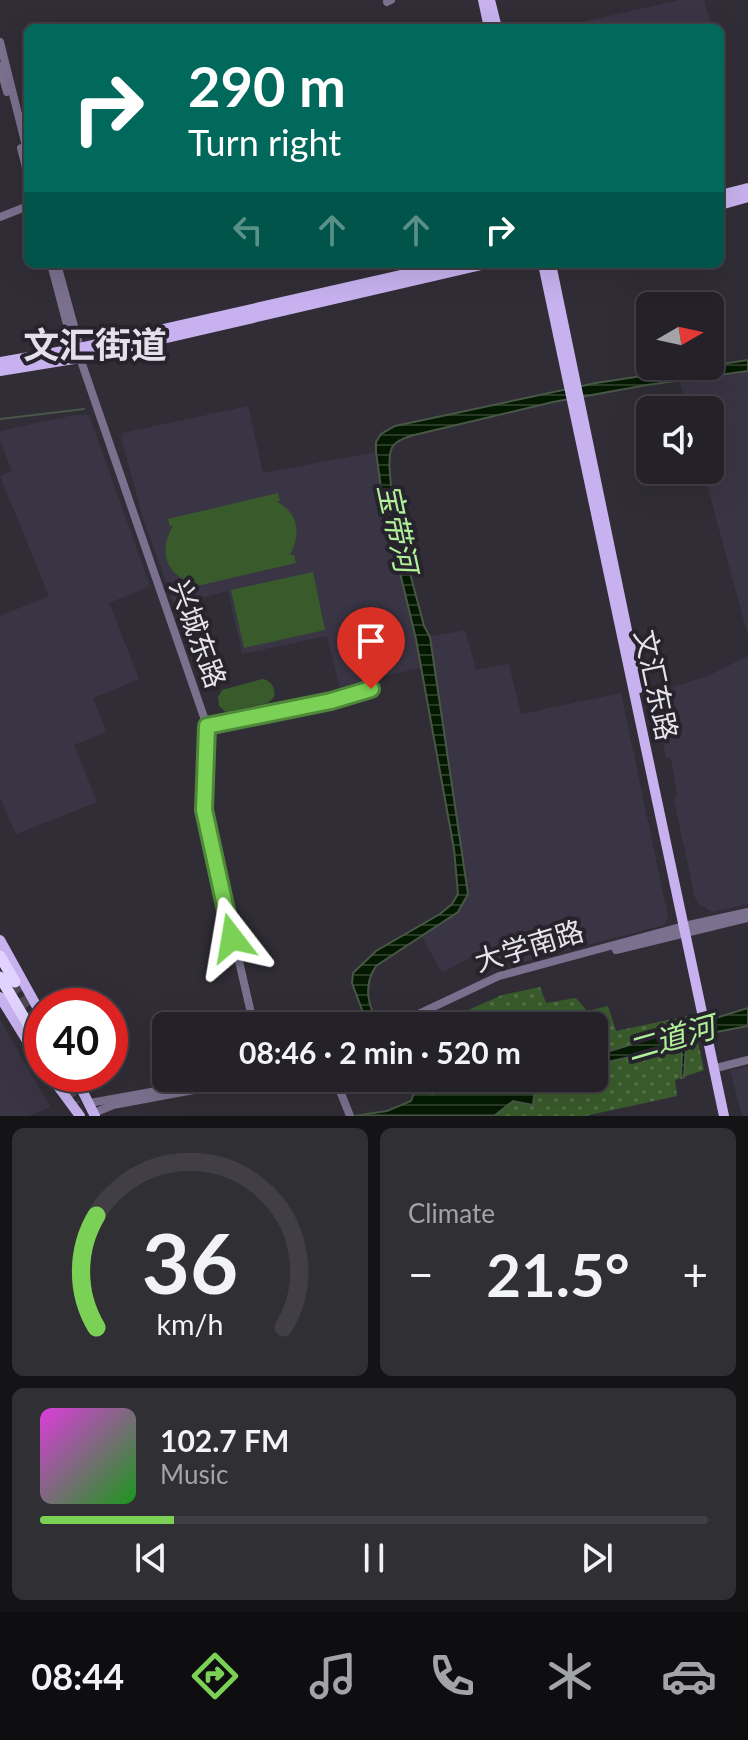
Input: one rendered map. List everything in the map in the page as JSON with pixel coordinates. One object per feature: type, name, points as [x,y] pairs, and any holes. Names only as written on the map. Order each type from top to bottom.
[{"type":"highway","points":[[0,956],[15,982]]},
{"type":"highway","points":[[0,978],[24,1018]]},
{"type":"main road","points":[[483,0],[488,24]]},
{"type":"main road","points":[[490,0],[496,24]]},
{"type":"main road","points":[[724,194],[748,188]]},
{"type":"main road","points":[[724,204],[748,197]]},
{"type":"main road","points":[[0,371],[433,268]]},
{"type":"main road","points":[[0,362],[77,352],[467,268]]},
{"type":"main road","name":"文汇东路","points":[[544,268],[580,420],[711,1037],[724,1116]]},
{"type":"main road","name":"文汇东路","points":[[552,268],[569,370]]},
{"type":"main road","points":[[0,940],[27,988]]},
{"type":"main road","points":[[0,997],[24,1036]]},
{"type":"main road","name":"文汇东路","points":[[711,1037],[730,1116]]},
{"type":"main road","points":[[65,1092],[84,1113]]},
{"type":"main road","points":[[79,1092],[84,1113]]},
{"type":"street","points":[[0,42],[24,138]]},
{"type":"street","points":[[0,66],[24,159]]},
{"type":"street","points":[[0,217],[24,208]]},
{"type":"street","name":"兴城东路","points":[[52,268],[77,352],[207,726],[204,810],[251,1012]]},
{"type":"street","name":"兴城东路","points":[[58,268],[77,352]]},
{"type":"street","points":[[207,726],[331,701],[371,689]]},
{"type":"street","points":[[688,929],[748,912]]},
{"type":"street","points":[[688,929],[748,918]]},
{"type":"street","name":"大学南路","points":[[423,1012],[499,976],[688,929]]},
{"type":"street","name":"大学南路","points":[[433,1012],[500,980],[688,929]]},
{"type":"street","points":[[720,1067],[748,1060]]},
{"type":"street","points":[[84,1113],[171,1092]]},
{"type":"street","points":[[84,1113],[183,1092]]},
{"type":"street","points":[[341,1092],[350,1115]]},
{"type":"shaded area","points":[[679,0],[704,0],[711,24],[574,24]]},
{"type":"shaded area","points":[[748,371],[748,636],[707,484],[724,484],[724,396],[683,396],[680,383],[724,380],[724,375]]},
{"type":"shaded area","points":[[248,406],[263,473],[376,452],[383,502],[417,639],[465,630],[476,670],[509,664],[521,714],[621,693],[668,917],[664,925],[499,968],[489,947],[442,973],[422,937],[458,912],[468,894],[434,665],[340,689],[327,636],[242,654],[228,591],[174,605],[144,521],[121,438],[123,433]]},
{"type":"shaded area","points":[[74,415],[89,415],[150,586],[109,603],[139,679],[93,698],[106,732],[74,745],[97,802],[16,834],[0,797],[0,616],[49,596],[0,476],[12,471],[0,441],[0,431]]},
{"type":"shaded area","points":[[748,656],[748,904],[712,912],[695,898],[674,800],[677,793],[671,759],[666,757],[653,693],[708,676]]},
{"type":"shaded area","points":[[0,1019],[24,1062],[24,1092],[42,1092],[51,1107],[28,1116],[0,1116]]},
{"type":"shaded area","points":[[748,1067],[748,1116],[742,1116],[730,1070]]},
{"type":"green space","points":[[278,493],[280,501],[277,502],[290,512],[296,525],[296,540],[290,555],[294,555],[296,563],[184,589],[183,583],[187,581],[173,571],[166,557],[166,542],[173,526],[170,526],[168,519]]},
{"type":"green space","points":[[313,572],[325,630],[244,648],[231,590]]},
{"type":"green space","points":[[262,679],[272,685],[274,691],[274,697],[268,703],[226,712],[219,706],[218,697],[222,690]]},
{"type":"green space","points":[[540,987],[546,1003],[576,998],[587,1011],[608,1006],[616,1031],[692,1015],[704,1070],[675,1080],[677,1096],[585,1116],[410,1116],[426,1092],[608,1092],[608,1012],[464,1012],[502,995]]},
{"type":"water","points":[[748,360],[748,371],[724,374],[724,364]]},
{"type":"water","name":"宝带河","points":[[636,377],[636,380],[683,380],[553,402],[410,436],[392,447],[389,465],[395,510],[424,626],[430,637],[468,894],[458,912],[376,966],[368,988],[373,1012],[363,1012],[352,983],[353,973],[376,951],[440,914],[458,894],[454,849],[416,639],[383,502],[376,442],[381,434],[395,426]]},
{"type":"water","name":"二道河","points":[[748,1008],[748,1026],[690,1037],[686,1044],[684,1077],[681,1078],[682,1054],[679,1046],[608,1062],[608,1052]]},
{"type":"water","points":[[534,1092],[533,1105],[513,1101],[494,1116],[354,1116],[387,1111],[411,1101],[414,1093]]},
{"type":"waterway","points":[[0,419],[84,409]]},
{"type":"tunnel","points":[[15,982],[24,997]]},
{"type":"tunnel","points":[[68,1092],[75,1105]]},
{"type":"district","name":"文汇街道","points":[[95,345]]},
{"type":"route","points":[[232,938],[204,810],[207,726],[290,711],[371,689]]}]
